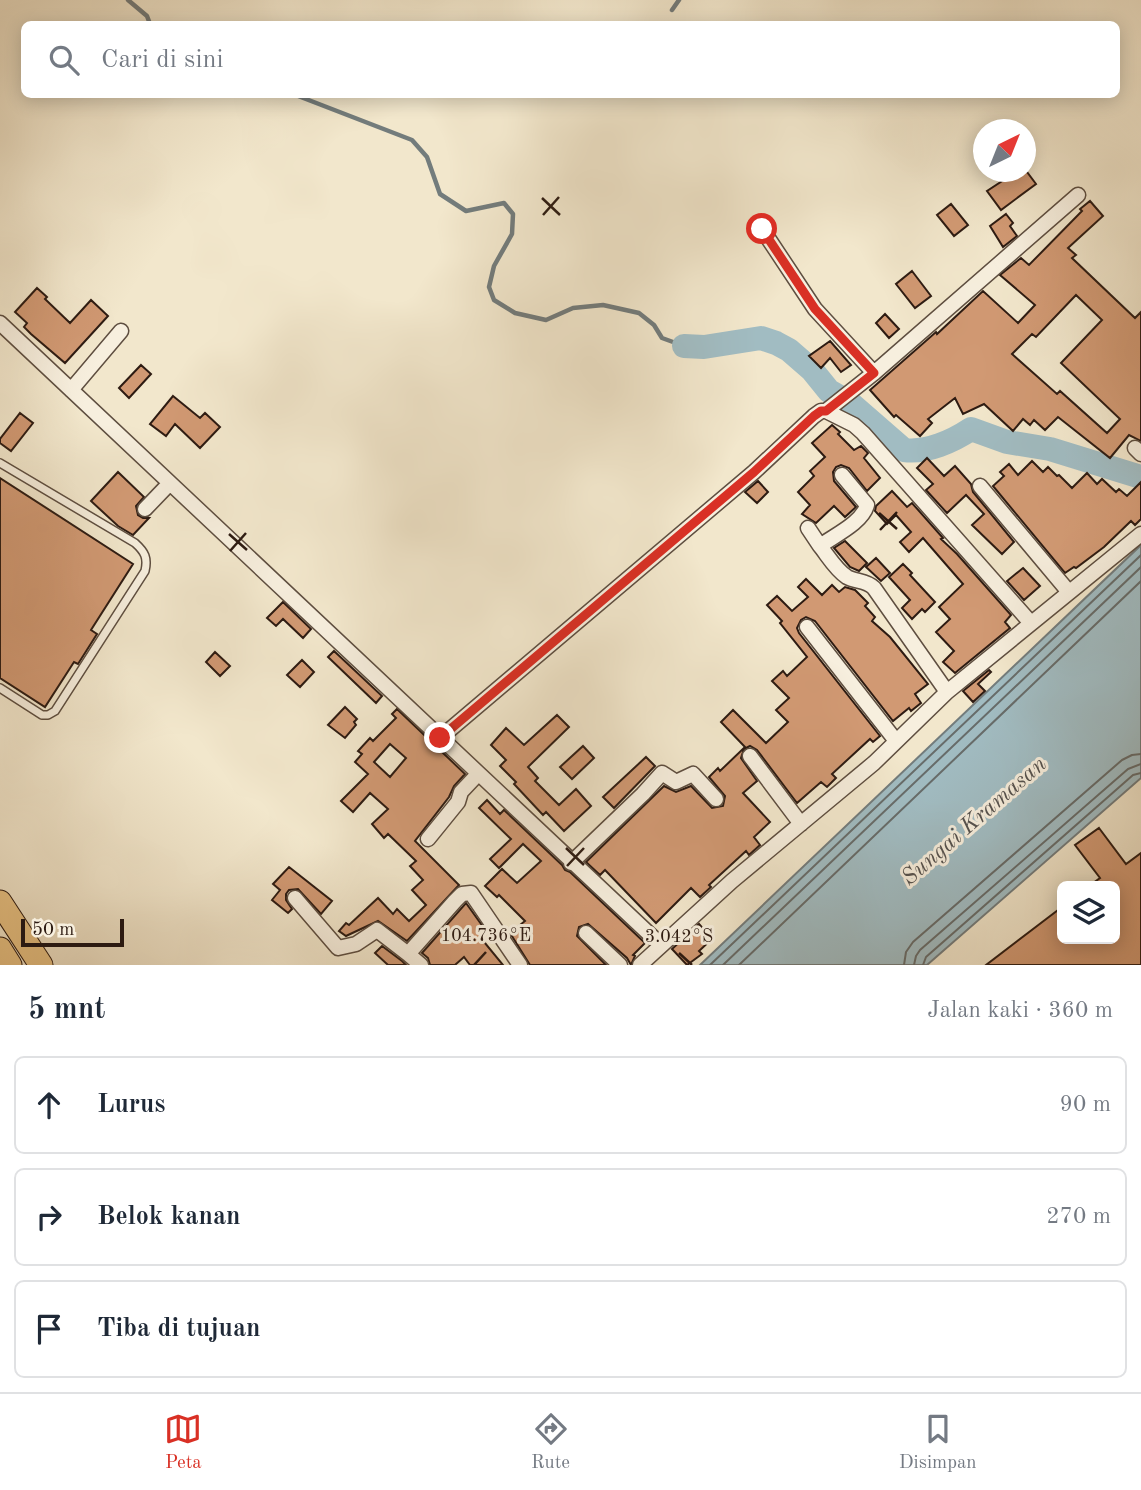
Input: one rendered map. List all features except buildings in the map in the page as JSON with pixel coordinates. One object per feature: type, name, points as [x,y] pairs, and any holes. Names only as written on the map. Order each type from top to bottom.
[{"type":"highway","points":[[0,902],[41,965]]},
{"type":"highway","points":[[0,949],[10,965]]},
{"type":"street","points":[[440,738],[754,472],[814,416],[830,409],[874,373],[1078,195]]},
{"type":"street","points":[[762,229],[815,309],[874,373]]},
{"type":"street","points":[[0,323],[660,945]]},
{"type":"street","points":[[71,390],[121,331]]},
{"type":"street","points":[[830,409],[863,433],[1030,622]]},
{"type":"street","points":[[820,545],[866,510],[867,505],[863,499],[842,475]]},
{"type":"street","points":[[145,509],[170,483]]},
{"type":"street","points":[[980,486],[1068,591]]},
{"type":"street","points":[[808,528],[844,574],[867,582],[874,588],[947,692]]},
{"type":"street","points":[[640,965],[874,763],[947,692],[1141,534]]},
{"type":"street","points":[[807,626],[896,741]]},
{"type":"street","points":[[750,756],[801,824]]},
{"type":"street","points":[[571,863],[662,773],[676,782],[693,774],[716,799]]},
{"type":"street","points":[[428,839],[458,802],[462,790],[478,774]]},
{"type":"street","points":[[408,954],[455,901],[467,892],[477,898],[520,965]]},
{"type":"street","points":[[295,898],[338,948],[356,944],[377,930],[421,965]]},
{"type":"street","points":[[586,933],[620,965]]},
{"type":"lane","points":[[0,463],[135,542],[145,551],[148,561],[145,571],[103,639],[55,711],[42,715],[0,688]]},
{"type":"water","name":"Sungai Kramasan","points":[[1141,545],[1141,778],[927,965],[700,965]]},
{"type":"waterway","points":[[128,0],[147,16],[149,21]]},
{"type":"waterway","points":[[672,10],[679,0]]},
{"type":"waterway","points":[[303,98],[412,140],[427,157],[440,194],[466,211],[504,203],[513,214],[512,234],[494,266],[489,287],[494,300],[515,313],[546,320],[573,308],[603,305],[639,313],[654,325],[662,338],[684,346]]},
{"type":"waterway","points":[[684,346],[704,347],[761,338],[776,343],[789,350],[812,370],[829,391],[850,403],[904,450],[922,450],[939,445],[971,429],[1007,442],[1050,449],[1141,477]]},
{"type":"route","points":[[440,738],[754,472],[814,416],[826,411],[874,373],[815,309],[762,229]]}]
